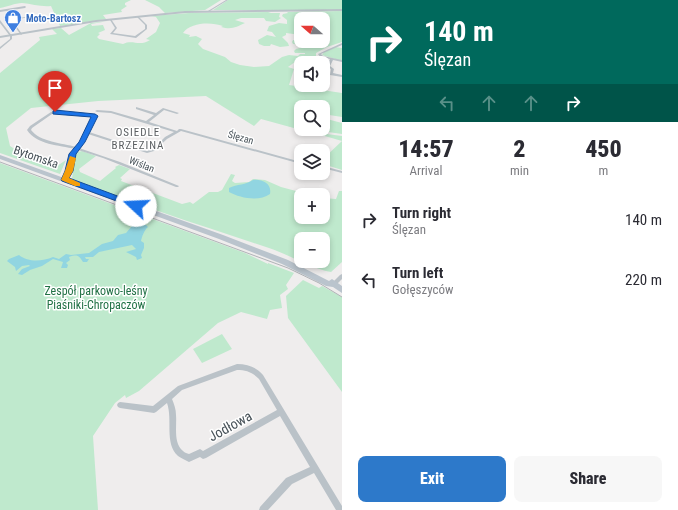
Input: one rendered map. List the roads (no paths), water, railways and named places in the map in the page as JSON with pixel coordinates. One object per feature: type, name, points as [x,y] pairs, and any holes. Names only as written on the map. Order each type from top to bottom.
[{"type":"main road","name":"Bytomska","points":[[0,157],[221,237],[285,262],[334,284],[342,290]]},
{"type":"street","points":[[209,11],[227,0]]},
{"type":"street","points":[[0,11],[25,7]]},
{"type":"street","points":[[0,37],[111,20],[209,11],[342,10]]},
{"type":"street","points":[[21,34],[11,20],[35,16]]},
{"type":"street","points":[[111,20],[116,28],[111,34],[135,37],[146,29],[146,25],[138,17]]},
{"type":"street","points":[[0,21],[10,36],[10,41],[0,48]]},
{"type":"street","points":[[342,44],[319,54],[320,56],[342,61]]},
{"type":"street","points":[[332,59],[328,66],[333,69],[331,74],[342,76]]},
{"type":"street","points":[[137,108],[156,114]]},
{"type":"street","points":[[146,123],[163,109],[177,113]]},
{"type":"street","name":"Ślęzan","points":[[97,111],[111,112],[177,132],[180,130],[198,134],[294,161]]},
{"type":"street","name":"Wiślan","points":[[87,132],[95,116],[50,113],[30,130],[31,133],[43,141],[78,148],[177,186]]},
{"type":"street","points":[[64,180],[69,171],[73,154],[87,132],[147,152],[152,151],[166,138],[177,132]]},
{"type":"street","points":[[330,169],[342,172]]},
{"type":"street","points":[[334,284],[342,276]]},
{"type":"street","points":[[120,405],[154,410],[180,388],[237,367],[246,367],[257,372],[340,510]]},
{"type":"street","name":"Jodłowa","points":[[168,398],[174,408],[173,438],[179,452],[189,458],[200,453],[203,455],[281,412]]},
{"type":"street","points":[[263,510],[289,481],[315,468]]},
{"type":"water","points":[[253,180],[260,180],[266,183],[270,187],[270,194],[260,198],[250,198],[238,196],[229,192],[229,188]]},
{"type":"water","points":[[146,225],[148,227],[144,232],[141,241],[144,243],[144,248],[141,255],[142,258],[137,260],[136,257],[126,252],[136,249],[132,245],[99,252],[93,257],[85,257],[86,259],[89,259],[87,262],[83,262],[76,256],[69,257],[70,260],[66,263],[68,265],[67,268],[61,268],[63,262],[53,259],[22,275],[18,274],[22,269],[30,266],[29,265],[22,266],[16,271],[15,267],[7,261],[19,255],[23,258],[32,260],[45,260],[53,257],[59,259],[66,254],[71,255],[89,253],[102,244],[113,241],[118,235],[126,233],[132,226]]},
{"type":"tram line","points":[[0,162],[288,268],[319,283],[342,297]]},
{"type":"place","name":"Moto-Bartosz","points":[[13,33]]},
{"type":"district","name":"OSIEDLE BRZEZINA","points":[[138,138]]},
{"type":"park label","name":"Zespół parkowo-leśny Piaśniki-Chropaczów","points":[[96,298]]}]
